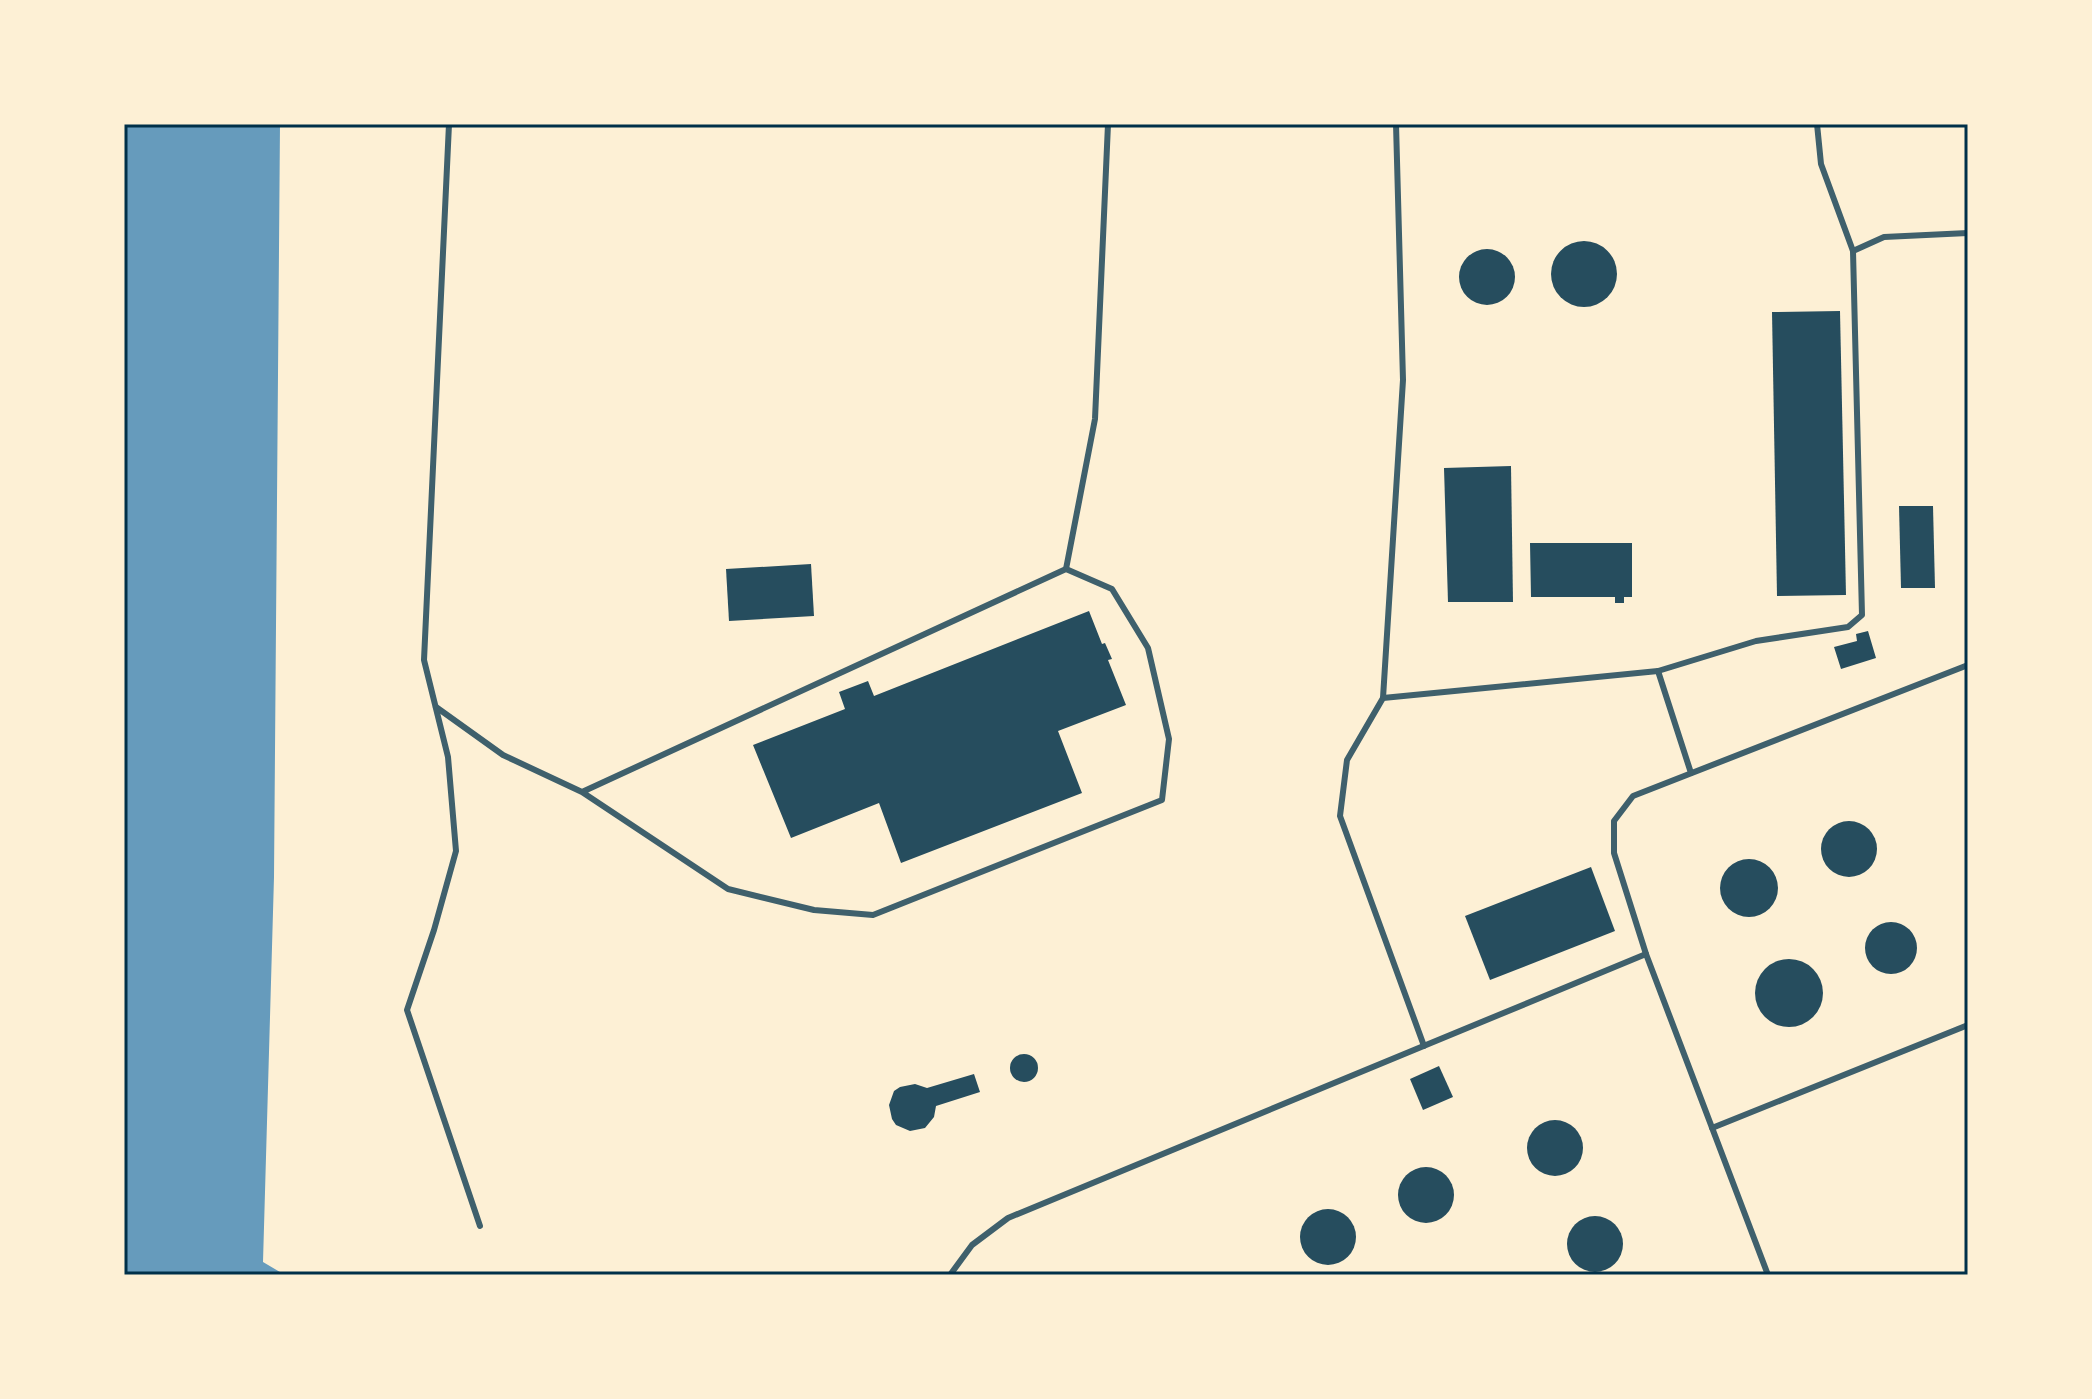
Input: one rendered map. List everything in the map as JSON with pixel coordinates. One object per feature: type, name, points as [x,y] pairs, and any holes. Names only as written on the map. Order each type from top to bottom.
[{"type":"lane","points":[[449,124],[424,660],[448,757],[456,851],[407,1010],[480,1226]]},
{"type":"lane","points":[[1066,569],[1095,419],[1108,124]]},
{"type":"lane","points":[[1396,124],[1403,380],[1383,698],[1347,760],[1340,816],[1424,1046]]},
{"type":"lane","points":[[1383,698],[1658,671],[1756,641],[1848,627],[1862,615],[1853,251],[1821,164],[1817,124]]},
{"type":"lane","points":[[1853,251],[1884,237],[1968,233]]},
{"type":"lane","points":[[436,707],[503,755],[582,792],[728,889],[814,910],[873,915],[1162,800],[1169,739],[1148,648],[1112,589],[1066,569],[582,792]]},
{"type":"lane","points":[[1768,1275],[1646,954],[1614,853],[1614,821],[1633,796],[1968,665]]},
{"type":"lane","points":[[1658,671],[1691,773]]},
{"type":"lane","points":[[950,1275],[972,1245],[1008,1218],[1646,954]]},
{"type":"lane","points":[[1712,1128],[1968,1025]]},
{"type":"water","points":[[124,124],[280,124],[274,877],[263,1262],[285,1275],[124,1275]]},
{"type":"building","points":[[1578,241],[1590,241],[1602,246],[1612,256],[1617,274],[1615,287],[1602,302],[1590,307],[1578,307],[1566,302],[1556,292],[1551,280],[1551,268],[1556,256],[1566,246]]},
{"type":"building","points":[[1487,249],[1507,257],[1515,277],[1507,297],[1487,305],[1467,297],[1459,277],[1467,257]]},
{"type":"building","points":[[1840,311],[1846,595],[1777,596],[1772,312]]},
{"type":"building","points":[[1511,466],[1513,602],[1448,602],[1444,468]]},
{"type":"building","points":[[1899,506],[1933,506],[1935,588],[1901,588]]},
{"type":"building","points":[[1530,543],[1632,543],[1632,597],[1624,597],[1624,603],[1615,603],[1615,597],[1531,597]]},
{"type":"building","points":[[811,564],[814,616],[729,621],[726,569]]},
{"type":"building","points":[[1089,611],[1102,644],[1105,643],[1112,659],[1108,660],[1126,705],[1058,731],[1082,793],[901,863],[879,803],[791,838],[753,745],[845,709],[839,692],[868,681],[874,696]]},
{"type":"building","points":[[1868,631],[1876,658],[1841,669],[1834,647],[1857,641],[1856,634]]},
{"type":"building","points":[[1849,821],[1869,829],[1877,849],[1869,869],[1849,877],[1829,869],[1821,849],[1829,829]]},
{"type":"building","points":[[1749,859],[1770,867],[1778,888],[1770,909],[1749,917],[1728,909],[1720,888],[1728,867]]},
{"type":"building","points":[[1591,867],[1615,931],[1490,980],[1465,916]]},
{"type":"building","points":[[1891,922],[1909,930],[1917,948],[1909,966],[1891,974],[1873,966],[1865,948],[1873,930]]},
{"type":"building","points":[[1789,959],[1813,969],[1823,993],[1813,1017],[1789,1027],[1765,1017],[1755,993],[1765,969]]},
{"type":"building","points":[[1024,1054],[1034,1058],[1038,1068],[1034,1078],[1024,1082],[1014,1078],[1010,1068],[1014,1058]]},
{"type":"building","points":[[1439,1066],[1453,1097],[1423,1110],[1410,1079]]},
{"type":"building","points":[[974,1074],[980,1092],[936,1106],[934,1117],[925,1128],[910,1131],[896,1125],[892,1119],[889,1105],[894,1091],[900,1087],[915,1084],[927,1088]]},
{"type":"building","points":[[1555,1120],[1575,1128],[1583,1148],[1575,1168],[1555,1176],[1535,1168],[1527,1148],[1535,1128]]},
{"type":"building","points":[[1426,1167],[1446,1175],[1454,1195],[1446,1215],[1426,1223],[1406,1215],[1398,1195],[1406,1175]]},
{"type":"building","points":[[1328,1209],[1348,1217],[1356,1237],[1348,1257],[1328,1265],[1308,1257],[1300,1237],[1308,1217]]},
{"type":"building","points":[[1595,1216],[1615,1224],[1623,1244],[1615,1264],[1595,1272],[1575,1264],[1567,1244],[1575,1224]]}]
